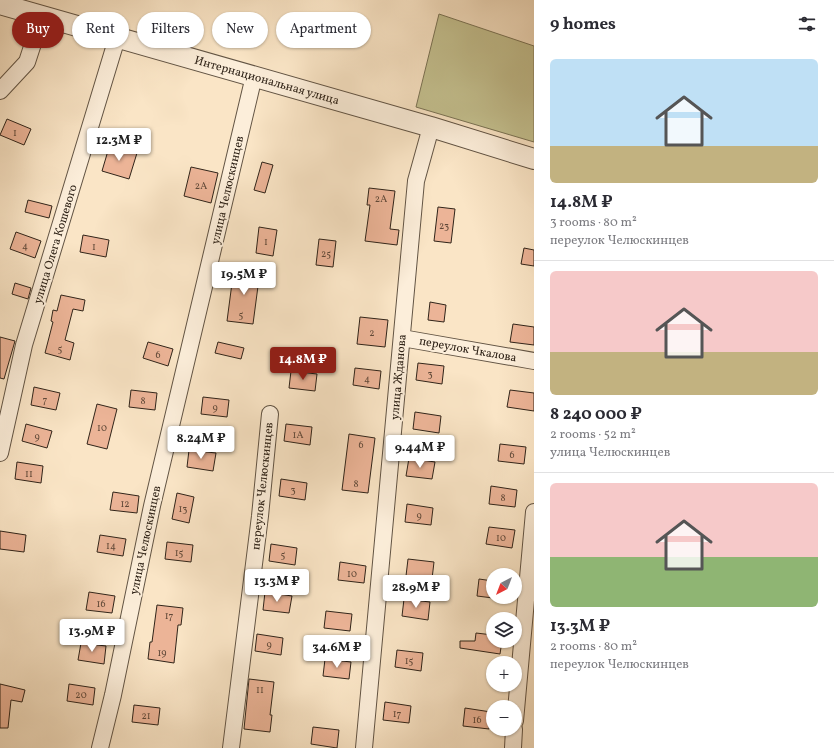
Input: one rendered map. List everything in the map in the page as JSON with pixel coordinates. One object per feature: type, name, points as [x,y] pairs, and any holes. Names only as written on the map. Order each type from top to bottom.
[{"type":"street","name":"Интернациональная улица","points":[[0,4],[28,12]]},
{"type":"street","name":"Интернациональная улица","points":[[129,41],[431,127],[534,159]]},
{"type":"street","points":[[0,90],[27,62],[32,48]]},
{"type":"street","name":"улица Олега Кошевого","points":[[0,452],[24,345],[114,48]]},
{"type":"street","name":"улица Челюскинцев","points":[[100,748],[113,695],[152,506],[254,76]]},
{"type":"street","name":"улица Жданова","points":[[364,748],[416,181],[431,127]]},
{"type":"street","name":"переулок Чкалова","points":[[402,338],[534,361]]},
{"type":"street","name":"переулок Челюскинцев","points":[[231,748],[260,516],[270,414]]},
{"type":"street","points":[[517,700],[534,512]]},
{"type":"street","points":[[513,748],[514,736]]},
{"type":"shaded area","points":[[439,14],[534,46],[534,142],[416,107]]},
{"type":"building","points":[[7,119],[31,129],[24,145],[0,135]]},
{"type":"building","points":[[110,144],[137,153],[129,179],[102,171]]},
{"type":"building","points":[[262,162],[273,165],[265,193],[254,190]]},
{"type":"building","points":[[191,167],[218,173],[211,203],[184,196]]},
{"type":"building","points":[[369,188],[395,191],[390,229],[399,230],[397,245],[365,241],[370,205],[367,205]]},
{"type":"building","points":[[28,200],[52,206],[49,218],[25,212]]},
{"type":"building","points":[[438,207],[455,209],[451,243],[434,241]]},
{"type":"building","points":[[259,227],[277,230],[273,256],[256,253]]},
{"type":"building","points":[[16,232],[41,241],[35,258],[10,249]]},
{"type":"building","points":[[83,235],[109,240],[106,257],[80,252]]},
{"type":"building","points":[[319,239],[336,241],[333,267],[316,265]]},
{"type":"building","points":[[524,248],[534,250],[534,266],[521,264]]},
{"type":"building","points":[[234,268],[260,271],[253,324],[227,321]]},
{"type":"building","points":[[15,283],[31,288],[28,299],[12,294]]},
{"type":"building","points":[[61,295],[85,300],[83,311],[73,309],[65,340],[74,343],[70,360],[45,353],[53,322],[51,321],[53,310],[57,311]]},
{"type":"building","points":[[430,302],[446,305],[444,322],[428,320]]},
{"type":"building","points":[[360,317],[388,320],[385,347],[357,344]]},
{"type":"building","points":[[513,324],[534,327],[534,345],[510,342]]},
{"type":"building","points":[[0,337],[15,341],[4,379],[0,378]]},
{"type":"building","points":[[148,342],[173,349],[168,366],[143,358]]},
{"type":"building","points":[[218,342],[244,348],[241,359],[215,353]]},
{"type":"building","points":[[418,363],[444,366],[442,384],[416,380]]},
{"type":"building","points":[[355,368],[381,371],[379,389],[353,385]]},
{"type":"building","points":[[291,371],[317,374],[315,391],[289,388]]},
{"type":"building","points":[[34,387],[60,393],[56,410],[31,405]]},
{"type":"building","points":[[131,390],[157,393],[155,410],[129,407]]},
{"type":"building","points":[[510,390],[534,393],[534,411],[507,407]]},
{"type":"building","points":[[203,397],[229,400],[227,417],[201,414]]},
{"type":"building","points":[[97,404],[117,409],[107,449],[87,444]]},
{"type":"building","points":[[415,412],[441,416],[439,433],[413,429]]},
{"type":"building","points":[[26,424],[52,431],[47,448],[22,441]]},
{"type":"building","points":[[286,424],[312,427],[310,445],[284,441]]},
{"type":"building","points":[[349,434],[375,438],[368,493],[342,490]]},
{"type":"building","points":[[500,444],[526,447],[524,464],[498,461]]},
{"type":"building","points":[[189,450],[216,453],[213,471],[187,467]]},
{"type":"building","points":[[409,458],[435,462],[432,479],[406,476]]},
{"type":"building","points":[[17,462],[43,466],[41,483],[15,479]]},
{"type":"building","points":[[281,479],[307,483],[305,500],[279,496]]},
{"type":"building","points":[[491,486],[517,490],[515,507],[489,504]]},
{"type":"building","points":[[113,492],[139,496],[137,513],[110,510]]},
{"type":"building","points":[[177,493],[194,497],[189,523],[172,519]]},
{"type":"building","points":[[407,504],[433,508],[431,525],[405,522]]},
{"type":"building","points":[[489,527],[515,530],[512,548],[486,544]]},
{"type":"building","points":[[0,531],[26,535],[24,552],[0,549]]},
{"type":"building","points":[[100,535],[126,539],[123,556],[97,552]]},
{"type":"building","points":[[167,542],[193,545],[191,562],[165,559]]},
{"type":"building","points":[[271,544],[297,548],[295,565],[269,561]]},
{"type":"building","points":[[408,559],[434,562],[432,579],[406,576]]},
{"type":"building","points":[[340,562],[366,566],[364,583],[338,580]]},
{"type":"building","points":[[479,579],[486,580],[486,597],[477,596]]},
{"type":"building","points":[[89,592],[115,596],[112,613],[86,610]]},
{"type":"building","points":[[265,592],[292,596],[289,613],[263,610]]},
{"type":"building","points":[[404,599],[430,602],[428,620],[402,616]]},
{"type":"building","points":[[157,605],[183,608],[181,625],[178,625],[174,663],[148,659]]},
{"type":"building","points":[[326,611],[352,614],[350,631],[324,628]]},
{"type":"building","points":[[476,633],[486,634],[486,648],[501,648],[500,654],[460,648],[460,641],[475,641]]},
{"type":"building","points":[[257,634],[283,638],[281,655],[255,651]]},
{"type":"building","points":[[81,643],[106,646],[104,664],[78,660]]},
{"type":"building","points":[[397,650],[423,653],[421,671],[395,667]]},
{"type":"building","points":[[325,659],[351,662],[349,679],[323,676]]},
{"type":"building","points":[[249,679],[274,682],[270,715],[272,715],[270,732],[244,729]]},
{"type":"building","points":[[0,684],[25,690],[22,702],[11,700],[8,728],[0,728]]},
{"type":"building","points":[[69,684],[95,688],[93,705],[67,701]]},
{"type":"building","points":[[385,702],[411,706],[409,723],[383,720]]},
{"type":"building","points":[[134,705],[160,708],[158,725],[132,722]]},
{"type":"building","points":[[465,708],[486,711],[486,729],[463,726]]},
{"type":"building","points":[[313,727],[339,730],[337,748],[311,744]]}]
